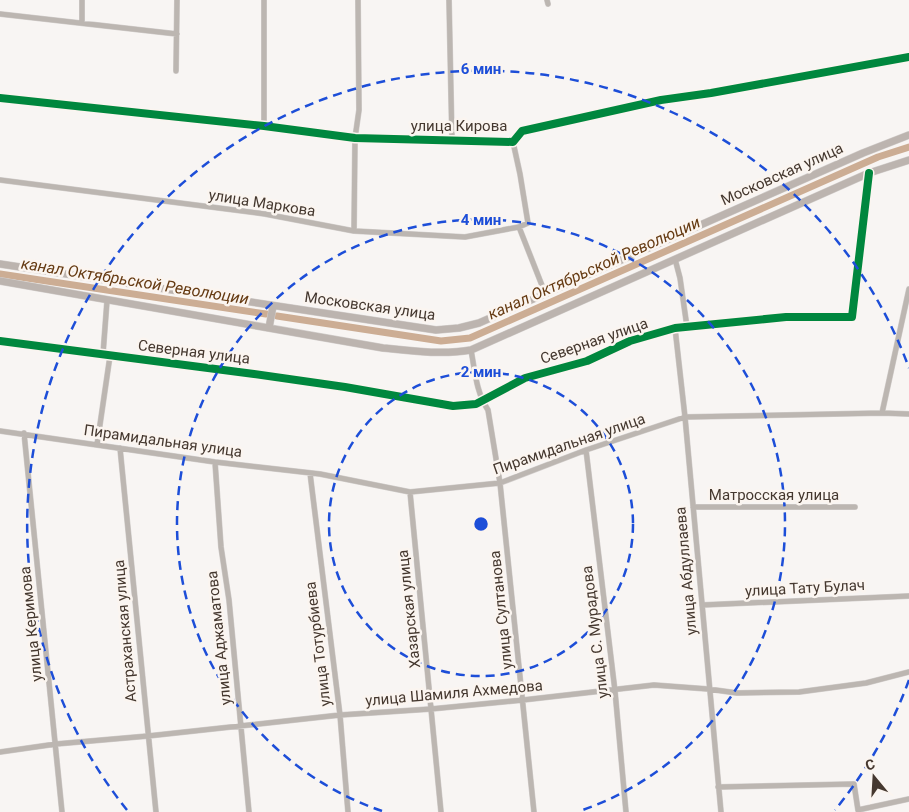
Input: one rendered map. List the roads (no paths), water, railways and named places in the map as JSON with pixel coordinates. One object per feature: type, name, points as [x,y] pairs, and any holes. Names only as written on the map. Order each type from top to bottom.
[{"type":"main road","name":"Московская улица","points":[[0,264],[273,306],[436,330],[448,330],[479,322],[863,152],[909,136]]},
{"type":"main road","points":[[0,281],[382,348],[426,352],[460,352],[471,350],[869,173],[909,160]]},
{"type":"main road","points":[[269,328],[273,306]]},
{"type":"street","points":[[82,0],[82,23]]},
{"type":"street","points":[[176,72],[177,0]]},
{"type":"street","points":[[264,0],[264,126]]},
{"type":"street","points":[[354,231],[355,138],[359,110],[358,0]]},
{"type":"street","points":[[450,0],[452,141]]},
{"type":"street","points":[[0,14],[177,34]]},
{"type":"street","name":"улица Кирова","points":[[0,98],[264,126],[355,138],[513,142],[522,131],[652,102],[909,57]]},
{"type":"street","points":[[513,142],[528,223],[519,227],[545,293]]},
{"type":"street","name":"Северная улица","points":[[0,340],[336,386],[454,406],[476,404],[525,378],[587,361],[630,342],[675,328],[786,317],[852,317],[869,173]]},
{"type":"street","name":"улица Маркова","points":[[0,180],[264,214],[354,231],[465,237],[519,227]]},
{"type":"street","points":[[675,259],[680,278],[687,327]]},
{"type":"street","points":[[882,413],[909,288]]},
{"type":"street","points":[[103,354],[107,301]]},
{"type":"street","name":"улица Абдуллаева","points":[[675,328],[685,417],[708,689],[721,812]]},
{"type":"street","name":"улица Султанова","points":[[471,350],[477,387],[488,410],[500,483],[524,700],[534,812]]},
{"type":"street","points":[[97,445],[110,356]]},
{"type":"street","name":"Пирамидальная улица","points":[[0,431],[214,462],[310,473],[410,492],[500,483],[586,450],[685,417],[909,414]]},
{"type":"street","name":"улица Керимова","points":[[24,433],[62,812]]},
{"type":"street","name":"Астраханская улица","points":[[120,448],[156,812]]},
{"type":"street","name":"улица С. Мурадова","points":[[586,450],[615,691],[626,812]]},
{"type":"street","name":"улица Аджаматова","points":[[214,462],[249,812]]},
{"type":"street","name":"улица Тотурбиева","points":[[310,473],[340,716],[348,812]]},
{"type":"street","name":"Хазарская улица","points":[[410,492],[441,812]]},
{"type":"street","name":"Матросская улица","points":[[693,507],[855,507]]},
{"type":"street","name":"улица Тату Булач","points":[[702,605],[909,596]]},
{"type":"street","name":"улица Шамиля Ахмедова","points":[[0,752],[56,744],[524,700],[654,685],[736,693],[799,692],[866,683],[909,672]]},
{"type":"street","points":[[718,787],[854,784],[858,810],[909,799]]},
{"type":"waterway","name":"канал Октябрьской Революции","points":[[277,316],[441,341],[470,338],[878,157],[909,147]]},
{"type":"waterway","name":"канал Октябрьской Революции","points":[[0,274],[266,314]]}]
